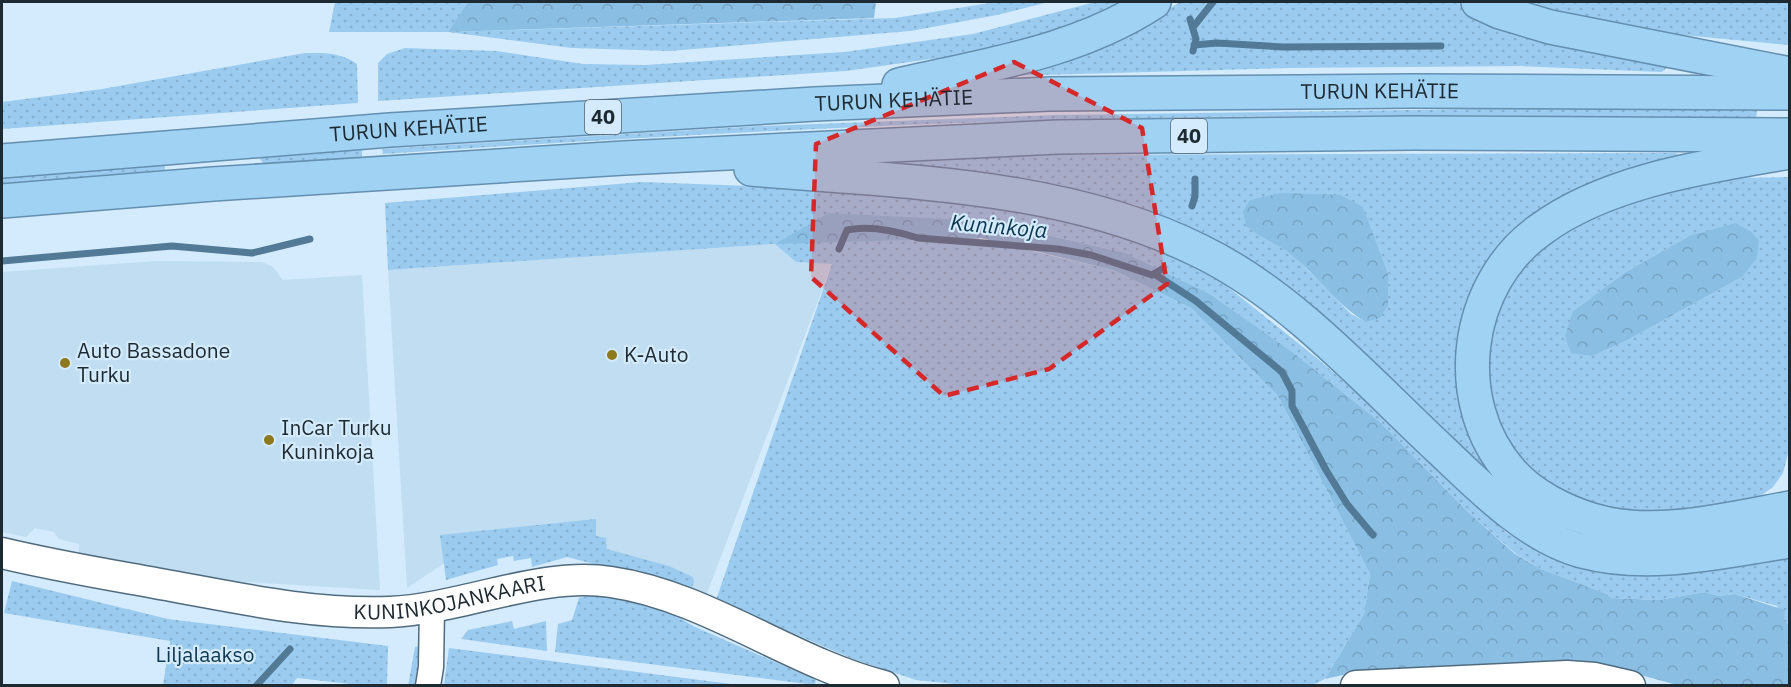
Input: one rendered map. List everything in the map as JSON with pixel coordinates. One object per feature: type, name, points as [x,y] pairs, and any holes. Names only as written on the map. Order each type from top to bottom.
[{"type":"highway","points":[[815,104],[1047,50],[1123,21],[1154,2]]},
{"type":"highway","points":[[1478,2],[1500,12],[1550,27],[1774,82]]},
{"type":"highway","name":"TURUN KEHÄTIE","points":[[2,161],[390,130],[815,104],[1049,94],[1413,91],[1774,82]]},
{"type":"highway","name":"TURUN KEHÄTIE","points":[[2,201],[213,184],[624,158],[1058,137],[1413,133],[1755,146],[1790,135]]},
{"type":"highway","points":[[1790,152],[1755,146],[1707,167],[1613,193],[1576,208],[1539,230],[1514,254],[1488,295],[1472,345],[1471,366],[1481,421],[1494,448],[1510,472],[1527,488],[1568,512],[1618,526],[1657,527],[1790,508]]},
{"type":"highway","points":[[624,158],[970,189],[1079,208],[1129,220],[1211,256],[1235,270],[1294,315],[1507,510],[1551,538],[1580,551],[1654,559],[1790,541]]},
{"type":"street","name":"KUNINKOJANKAARI","points":[[2,553],[274,605],[357,614],[432,608],[568,580],[610,581],[636,586],[681,603],[825,666],[876,685]]},
{"type":"street","points":[[428,686],[431,667],[432,608]]},
{"type":"street","points":[[1356,686],[1567,676],[1595,678],[1630,686]]},
{"type":"highlighted area","points":[[1014,62],[1142,128],[1167,284],[1049,369],[944,396],[811,277],[816,144]]},
{"type":"shaded area","points":[[775,244],[796,262],[832,264],[706,596],[572,537],[476,542],[407,588],[388,270]]},
{"type":"shaded area","points":[[156,261],[262,262],[273,267],[283,280],[362,275],[380,590],[231,581],[79,553],[79,544],[59,539],[54,532],[35,528],[26,537],[2,532],[2,272]]},
{"type":"green space","points":[[335,2],[468,2],[449,32],[895,18],[996,2],[1049,2],[997,15],[911,31],[670,51],[572,48],[448,32],[329,32]]},
{"type":"green space","points":[[468,2],[876,2],[874,18],[448,32]]},
{"type":"green space","points":[[1095,2],[1127,2],[1065,31],[973,53],[846,71],[378,101],[378,63],[387,54],[405,48],[496,51],[583,64],[645,65],[844,52],[973,34]]},
{"type":"green space","points":[[1180,2],[1456,2],[1485,15],[1670,65],[1662,72],[1521,66],[1290,68],[1003,76],[1167,10]]},
{"type":"green space","points":[[1509,2],[1789,2],[1789,45],[1620,29]]},
{"type":"green space","points":[[305,53],[338,55],[357,64],[358,103],[2,129],[2,102],[102,89]]},
{"type":"green space","points":[[1758,105],[1756,118],[1408,116],[1059,120],[721,134],[383,154],[382,149],[759,126],[1057,115]]},
{"type":"green space","points":[[362,150],[362,157],[263,163],[260,159],[262,157]]},
{"type":"green space","points":[[1675,153],[1682,156],[1569,192],[1530,217],[1476,282],[1465,305],[1458,356],[1551,525],[1186,227],[1135,205],[1060,188],[855,161],[1046,155]],"holes":[[[1341,195],[1363,208],[1388,273],[1366,322],[1351,314],[1292,254]]]},
{"type":"green space","points":[[165,162],[165,170],[2,184],[2,175]]},
{"type":"green space","points":[[1789,177],[1789,450],[1783,473],[1773,487],[1756,499],[1715,510],[1617,515],[1563,496],[1520,462],[1492,416],[1485,342],[1514,270],[1574,219],[1693,184],[1736,178]],"holes":[[[1689,236],[1742,277],[1628,340],[1593,356],[1573,311],[1624,273]]]},
{"type":"green space","points":[[642,182],[808,188],[984,205],[1128,236],[1218,279],[1318,359],[1389,421],[1506,532],[1538,551],[1584,564],[1772,557],[1789,559],[1789,625],[1784,621],[1777,606],[1735,594],[1718,596],[1705,592],[1659,600],[1611,598],[1607,594],[1541,569],[1516,554],[1468,512],[1380,422],[1294,353],[1210,294],[1126,253],[985,221],[777,243],[976,238],[1113,270],[1191,308],[1278,396],[1370,574],[1364,614],[1325,679],[1313,685],[973,686],[916,680],[853,659],[716,600],[832,264],[796,262],[775,244],[388,270],[385,203]]},
{"type":"green space","points":[[1281,193],[1341,195],[1363,207],[1388,273],[1388,305],[1380,318],[1366,322],[1337,299],[1288,252],[1246,226],[1243,211],[1250,200]]},
{"type":"green space","points":[[829,213],[985,221],[1126,253],[1210,294],[1294,353],[1380,422],[1468,512],[1515,554],[1541,569],[1607,594],[1611,598],[1659,600],[1705,592],[1718,596],[1735,594],[1785,610],[1784,621],[1789,625],[1789,685],[1677,685],[1601,664],[1575,661],[1365,670],[1325,679],[1364,614],[1370,574],[1278,396],[1191,308],[1113,270],[981,238],[775,244]]},
{"type":"green space","points":[[1735,223],[1750,231],[1759,240],[1757,258],[1742,277],[1628,340],[1593,356],[1571,353],[1565,336],[1573,311],[1624,273],[1689,236]]},
{"type":"green space","points":[[596,519],[596,536],[606,538],[607,549],[669,566],[693,577],[694,582],[691,589],[567,557],[532,567],[531,558],[514,561],[513,556],[497,559],[498,565],[446,580],[440,535]]},
{"type":"green space","name":"Liljalaakso","points":[[12,581],[168,619],[388,646],[387,685],[359,685],[297,678],[292,685],[163,685],[170,641],[4,613]]},
{"type":"green space","points":[[591,595],[632,599],[667,610],[693,626],[816,680],[815,685],[555,652],[558,624],[572,620],[579,598]]},
{"type":"green space","points":[[512,621],[514,629],[546,621],[547,651],[461,639],[468,630]]},
{"type":"green space","points":[[420,646],[415,685],[408,686],[415,647]]},
{"type":"green space","points":[[449,648],[739,685],[444,685]]},
{"type":"waterway","points":[[1194,26],[1213,2]]},
{"type":"waterway","name":"Kuninkoja","points":[[1190,19],[1196,39],[1193,51]]},
{"type":"waterway","points":[[1194,45],[1217,43],[1283,47],[1441,46]]},
{"type":"waterway","name":"Kuninkoja","points":[[1192,206],[1195,196],[1195,179]]},
{"type":"waterway","name":"Kuninkoja","points":[[839,249],[847,230],[874,228],[918,238],[1058,249],[1091,255],[1152,275],[1162,269]]},
{"type":"waterway","points":[[2,261],[172,246],[252,253],[310,239]]},
{"type":"waterway","points":[[1156,275],[1196,301],[1282,372],[1292,391],[1292,406],[1326,470],[1347,504],[1373,535]]},
{"type":"waterway","name":"Kuninkoja","points":[[256,686],[290,649]]},
{"type":"place","name":"K-Auto","points":[[612,355]]},
{"type":"place","name":"Auto Bassadone Turku","points":[[65,363]]},
{"type":"place","name":"InCar Turku Kuninkoja","points":[[269,440]]}]
